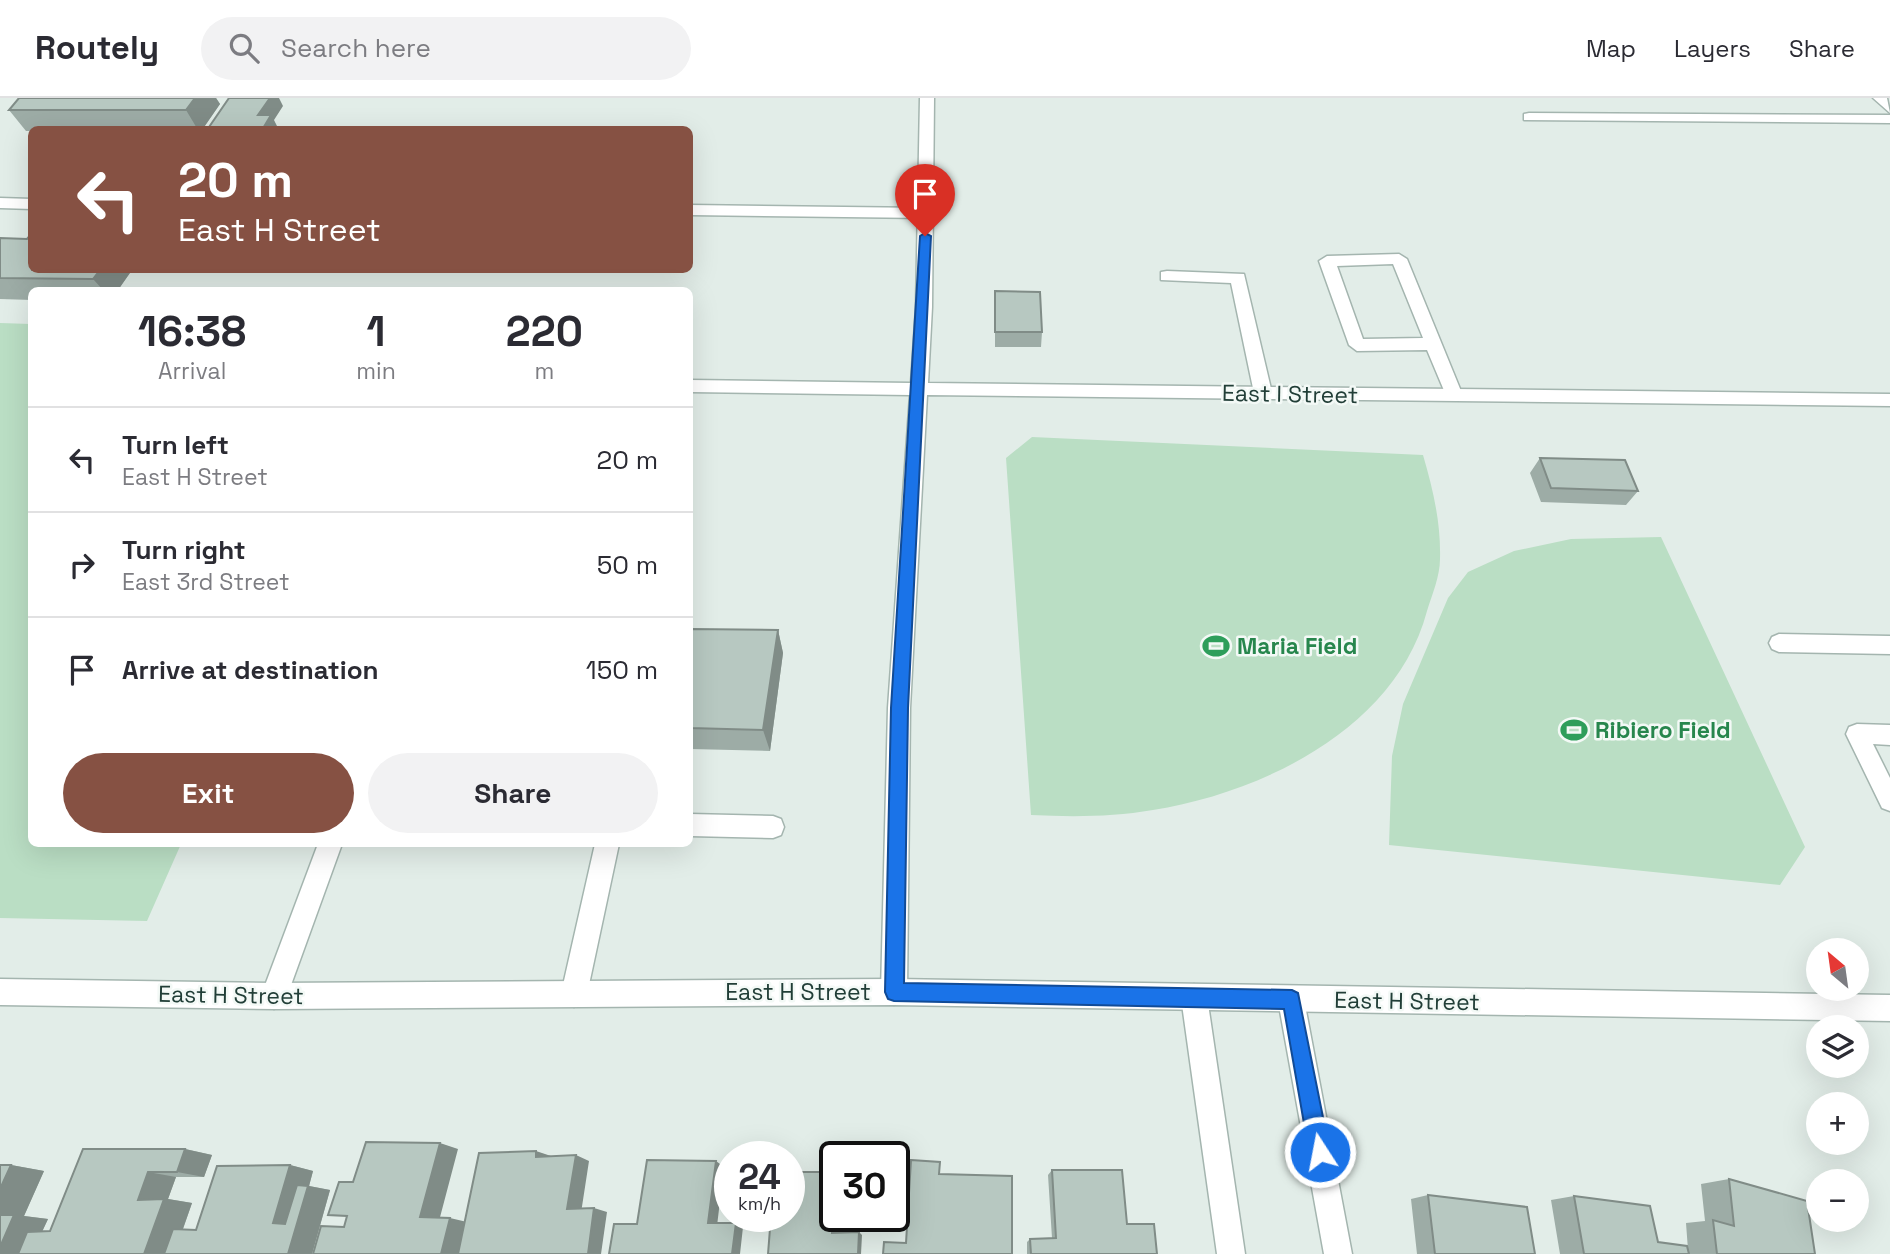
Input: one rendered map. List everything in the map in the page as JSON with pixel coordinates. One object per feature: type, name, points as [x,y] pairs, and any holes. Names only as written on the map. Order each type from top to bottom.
[{"type":"street","points":[[894,992],[900,708],[926,213],[927,98]]},
{"type":"street","points":[[1880,98],[1890,109]]},
{"type":"street","points":[[1529,117],[1890,119]]},
{"type":"street","points":[[0,204],[28,204]]},
{"type":"street","points":[[693,211],[926,213]]},
{"type":"street","points":[[1433,344],[1357,345],[1327,261],[1399,259],[1454,396]]},
{"type":"street","points":[[1167,276],[1238,278],[1263,393]]},
{"type":"street","name":"East I Street","points":[[693,386],[1890,400]]},
{"type":"street","points":[[1779,643],[1890,645]]},
{"type":"street","points":[[1890,735],[1857,734],[1890,802]]},
{"type":"street","points":[[693,825],[772,827]]},
{"type":"street","points":[[274,996],[329,847]]},
{"type":"street","points":[[574,994],[606,847]]},
{"type":"street","name":"East H Street","points":[[0,992],[274,996],[894,992],[1890,1008]]},
{"type":"street","points":[[1194,997],[1231,1254]]},
{"type":"street","points":[[1292,1000],[1338,1254]]},
{"type":"green space","points":[[0,323],[28,324],[28,847],[180,847],[147,921],[0,918]]},
{"type":"green space","name":"Maria Field","points":[[1032,437],[1423,455],[1438,519],[1440,565],[1427,611],[1411,652],[1387,689],[1356,721],[1320,748],[1280,770],[1238,788],[1153,810],[1092,816],[1031,815],[1006,458]]},
{"type":"green space","name":"Ribiero Field","points":[[1661,537],[1805,847],[1780,885],[1389,845],[1392,756],[1403,704],[1448,598],[1468,572],[1514,551],[1571,539]]},
{"type":"building","points":[[19,98],[195,98],[186,110],[9,110]]},
{"type":"building","points":[[229,98],[270,98],[258,115],[271,115],[264,126],[210,126]]},
{"type":"building","points":[[0,238],[27,239],[28,273],[98,273],[93,279],[0,278]]},
{"type":"building","points":[[995,291],[1040,292],[1042,332],[995,332]]},
{"type":"building","points":[[1540,458],[1625,460],[1638,491],[1551,488]]},
{"type":"building","points":[[693,629],[778,630],[763,730],[693,728]]},
{"type":"building","points":[[366,1142],[440,1143],[420,1217],[450,1218],[441,1254],[313,1254],[321,1226],[344,1227],[347,1216],[328,1215],[339,1182],[353,1182]]},
{"type":"building","points":[[83,1149],[185,1149],[177,1172],[148,1172],[138,1200],[164,1199],[144,1254],[18,1254],[27,1232],[50,1231]]},
{"type":"building","points":[[536,1151],[536,1157],[576,1155],[567,1209],[594,1208],[588,1254],[458,1254],[479,1153]]},
{"type":"building","points":[[647,1160],[714,1161],[708,1223],[714,1223],[714,1232],[735,1232],[732,1254],[609,1254],[614,1224],[637,1224]]},
{"type":"building","points":[[911,1160],[940,1162],[939,1174],[1012,1176],[1012,1254],[883,1254],[884,1242],[906,1243],[907,1232],[910,1232]]},
{"type":"building","points":[[0,1165],[11,1165],[0,1189]]},
{"type":"building","points":[[290,1165],[273,1223],[285,1224],[297,1185],[308,1186],[288,1254],[164,1254],[173,1229],[196,1230],[217,1166]]},
{"type":"building","points":[[1052,1170],[1122,1170],[1127,1224],[1154,1224],[1157,1254],[1031,1254],[1030,1239],[1056,1238]]},
{"type":"building","points":[[805,1172],[819,1172],[819,1232],[859,1232],[858,1254],[768,1254],[770,1232],[805,1232]]},
{"type":"building","points":[[1729,1179],[1806,1201],[1806,1232],[1812,1232],[1815,1254],[1717,1254],[1713,1220],[1734,1226]]},
{"type":"building","points":[[1428,1195],[1527,1207],[1535,1254],[1435,1254]]},
{"type":"building","points":[[1574,1196],[1650,1206],[1658,1242],[1687,1246],[1689,1254],[1584,1254]]},
{"type":"building","points":[[0,1215],[14,1215],[0,1247]]},
{"type":"place","name":"Maria Field","points":[[1216,646]]},
{"type":"place","name":"Ribiero Field","points":[[1574,730]]},
{"type":"route","points":[[925,236],[924,307],[900,708],[894,992],[1292,1000],[1320,1152]]}]
